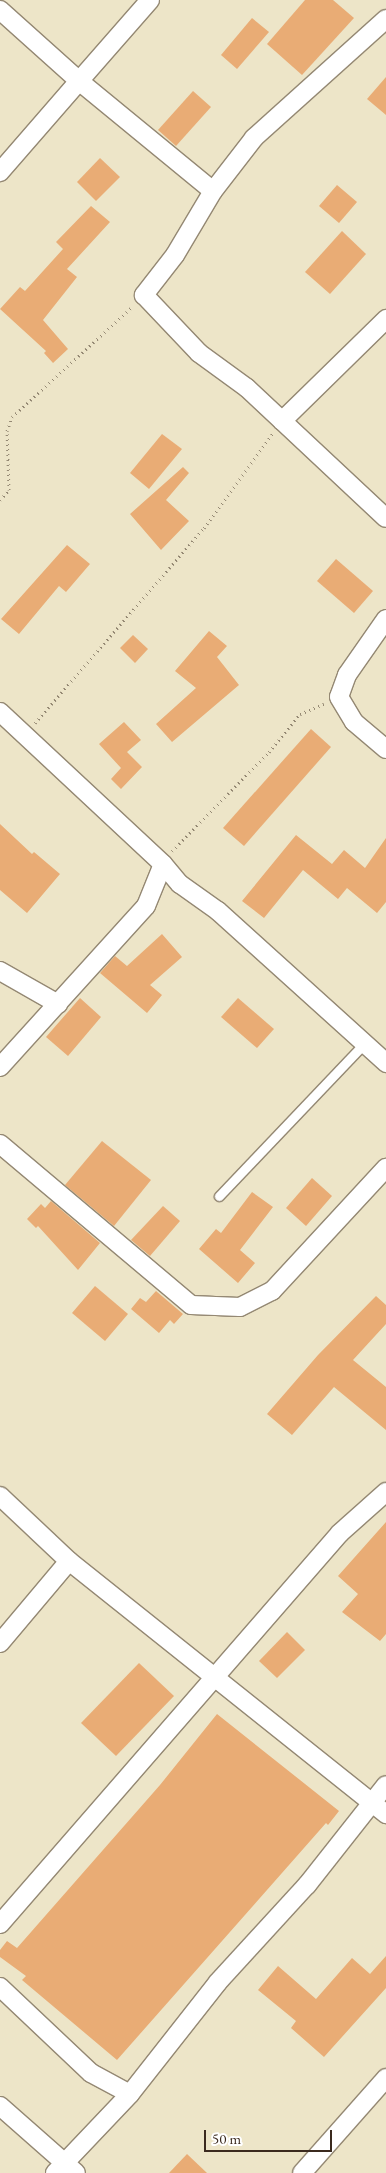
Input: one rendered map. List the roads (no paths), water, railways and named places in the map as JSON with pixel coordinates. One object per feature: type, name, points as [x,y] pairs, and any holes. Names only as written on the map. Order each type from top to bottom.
[{"type":"street","points":[[0,172],[150,0]]},
{"type":"street","points":[[0,10],[79,81],[213,191]]},
{"type":"street","points":[[386,19],[254,138],[213,191],[175,255],[144,296],[199,353],[247,388],[386,518]]},
{"type":"street","points":[[282,421],[386,320]]},
{"type":"street","points":[[386,620],[347,674],[339,698],[354,722],[386,749]]},
{"type":"street","points":[[0,712],[24,737],[163,864],[180,884],[218,912],[363,1045],[386,1063]]},
{"type":"street","points":[[0,1066],[146,906],[163,864]]},
{"type":"street","points":[[0,971],[58,1004]]},
{"type":"street","points":[[0,1144],[191,1305],[240,1307],[272,1291],[386,1168]]},
{"type":"street","points":[[0,1924],[340,1533],[386,1492]]},
{"type":"street","points":[[0,1496],[69,1561],[386,1814]]},
{"type":"street","points":[[0,1643],[69,1561]]},
{"type":"street","points":[[0,2106],[65,2170],[130,2094],[218,1982],[307,1885],[386,1786]]},
{"type":"street","points":[[0,1987],[91,2073],[130,2094]]},
{"type":"street","points":[[302,2173],[386,2078]]},
{"type":"lane","points":[[219,1196],[363,1045]]}]
